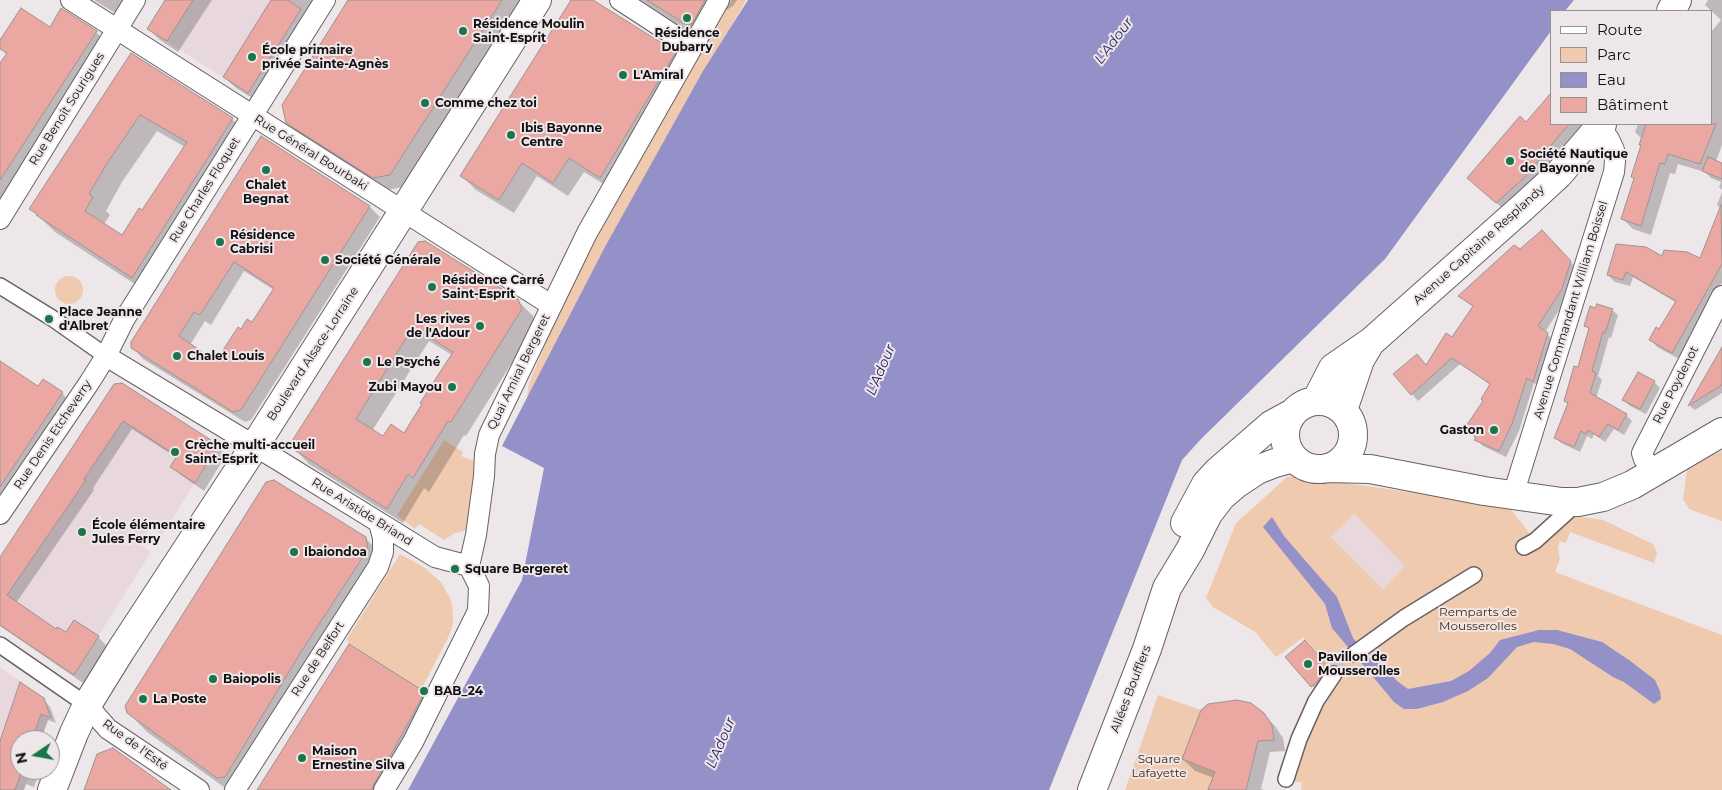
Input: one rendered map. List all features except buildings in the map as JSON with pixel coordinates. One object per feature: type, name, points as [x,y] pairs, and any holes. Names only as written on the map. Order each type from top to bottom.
[{"type":"main road","name":"Boulevard Alsace-Lorraine","points":[[52,790],[87,705],[404,212],[537,0]]},
{"type":"main road","name":"Avenue Capitaine Resplandy","points":[[1305,407],[1333,368],[1372,341],[1558,175],[1601,126]]},
{"type":"main road","name":"Avenue Capitaine Resplandy","points":[[1343,410],[1360,360],[1372,341]]},
{"type":"main road","points":[[1370,469],[1353,438],[1351,424],[1343,410],[1330,403],[1305,407],[1288,422],[1286,432],[1290,452],[1296,460],[1314,468],[1370,469],[1484,492],[1562,502],[1578,502],[1603,497],[1632,485],[1656,473],[1722,432]]},
{"type":"main road","name":"Allées Boufflers","points":[[1167,588],[1166,571],[1182,529],[1206,484],[1251,440],[1271,425],[1305,407]]},
{"type":"main road","points":[[1327,468],[1335,465],[1348,454],[1353,438]]},
{"type":"main road","name":"Allées Boufflers","points":[[1092,790],[1151,640],[1167,588],[1190,550],[1208,514],[1236,484],[1256,470],[1290,459],[1296,460]]},
{"type":"street","name":"Rue Général Bourbaki","points":[[71,0],[551,305]]},
{"type":"street","name":"Rue Benoît Sourigues","points":[[0,219],[135,0]]},
{"type":"street","name":"Rue Charles Floquet","points":[[106,356],[124,320],[325,0]]},
{"type":"street","points":[[620,0],[692,48]]},
{"type":"street","name":"Quai Amiral Bergeret","points":[[469,566],[476,535],[485,454],[489,435],[551,305],[608,193],[719,0]]},
{"type":"street","name":"Avenue Commandant William Boissel","points":[[1513,495],[1614,172],[1616,161],[1614,150],[1601,126]]},
{"type":"street","points":[[0,286],[52,318],[106,356]]},
{"type":"street","name":"Rue Poydenot","points":[[1656,473],[1644,459],[1642,453],[1722,296]]},
{"type":"street","name":"Rue Aristide Briand","points":[[106,356],[435,558],[469,566]]},
{"type":"street","name":"Rue Denis Etcheverry","points":[[0,514],[106,356]]},
{"type":"street","points":[[1524,547],[1536,540],[1578,502]]},
{"type":"street","name":"Rue de Belfort","points":[[235,790],[378,566],[383,552],[380,523]]},
{"type":"street","points":[[384,790],[413,742],[478,610],[479,586],[469,566]]},
{"type":"street","points":[[1358,650],[1404,618],[1474,575]]},
{"type":"street","name":"Rue de l'Esté","points":[[0,645],[87,705],[108,729],[199,790]]},
{"type":"street","points":[[1286,779],[1299,739],[1316,701],[1334,674]]},
{"type":"shaded area","points":[[165,0],[288,0],[301,9],[248,93],[147,29]]},
{"type":"shaded area","name":"École élémentaire Jules Ferry","points":[[122,383],[214,442],[216,449],[162,535],[150,528],[140,544],[151,552],[74,675],[0,625],[0,557]]},
{"type":"shaded area","points":[[1353,514],[1406,566],[1383,589],[1331,537]]},
{"type":"shaded area","points":[[0,667],[44,698],[50,715],[45,730],[10,730],[10,780],[28,780],[24,790],[0,790]]},
{"type":"green space","points":[[732,0],[746,0],[527,398],[529,383],[549,335],[589,252],[649,143]]},
{"type":"green space","points":[[69,276],[79,280],[83,290],[79,300],[69,304],[59,300],[55,290],[59,280]]},
{"type":"green space","points":[[444,440],[463,452],[461,456],[479,463],[472,529],[455,533],[444,540],[419,524],[415,529],[397,515]]},
{"type":"green space","points":[[1722,451],[1722,521],[1689,509],[1683,499],[1687,470],[1701,459]]},
{"type":"green space","name":"Remparts de Mousserolles","points":[[1296,476],[1508,506],[1535,540],[1569,515],[1603,520],[1653,544],[1657,553],[1654,563],[1570,532],[1566,543],[1560,541],[1558,547],[1560,559],[1555,572],[1722,635],[1722,790],[1301,790],[1302,783],[1289,780],[1318,707],[1337,678],[1304,637],[1276,657],[1255,632],[1213,607],[1206,598],[1236,523],[1287,477]],"holes":[[[1354,514],[1405,566],[1383,589],[1331,537]]]},
{"type":"green space","points":[[400,554],[425,568],[441,582],[451,600],[453,612],[450,634],[421,690],[349,644],[347,639]]},
{"type":"green space","name":"Square Lafayette","points":[[1158,695],[1201,710],[1215,772],[1208,790],[1125,790]]},
{"type":"water","name":"L'Adour","points":[[748,0],[1574,0],[1566,10],[1550,10],[1550,32],[1385,259],[1202,438],[1182,460],[1049,790],[408,790],[522,580],[544,468],[502,446],[606,245],[703,71]]},
{"type":"water","points":[[1272,517],[1284,536],[1337,597],[1353,638],[1369,658],[1377,659],[1397,681],[1408,689],[1451,681],[1469,671],[1490,653],[1500,640],[1539,630],[1557,630],[1602,642],[1655,680],[1661,699],[1654,704],[1624,682],[1570,649],[1553,644],[1534,642],[1517,647],[1488,678],[1468,691],[1443,702],[1417,709],[1404,709],[1394,702],[1332,628],[1325,604],[1263,527]]},
{"type":"tunnel","points":[[1334,674],[1354,654]]},
{"type":"place","name":"Résidence Dubarry","points":[[687,18]]},
{"type":"place","name":"Résidence Moulin Saint-Esprit","points":[[463,31]]},
{"type":"place","name":"École primaire privée Sainte-Agnès","points":[[252,57]]},
{"type":"place","name":"L'Amiral","points":[[623,75]]},
{"type":"place","name":"Comme chez toi","points":[[425,103]]},
{"type":"place","name":"Ibis Bayonne Centre","points":[[511,135]]},
{"type":"place","name":"Société Nautique de Bayonne","points":[[1510,161]]},
{"type":"place","name":"Chalet Begnat","points":[[266,170]]},
{"type":"place","name":"Résidence Cabrisi","points":[[220,242]]},
{"type":"place","name":"Société Générale","points":[[325,260]]},
{"type":"place","name":"Résidence Carré Saint-Esprit","points":[[432,287]]},
{"type":"place","name":"Place Jeanne d'Albret","points":[[49,319]]},
{"type":"place","name":"Les rives de l'Adour","points":[[480,326]]},
{"type":"place","name":"Chalet Louis","points":[[177,356]]},
{"type":"place","name":"Le Psyché","points":[[367,362]]},
{"type":"place","name":"Zubi Mayou","points":[[452,387]]},
{"type":"place","name":"Gaston","points":[[1494,430]]},
{"type":"place","name":"Crèche multi-accueil Saint-Esprit","points":[[175,452]]},
{"type":"place","name":"École élémentaire Jules Ferry","points":[[82,532]]},
{"type":"place","name":"Ibaiondoa","points":[[294,552]]},
{"type":"place","name":"Square Bergeret","points":[[455,569]]},
{"type":"place","name":"Pavillon de Mousserolles","points":[[1308,664]]},
{"type":"place","name":"Baiopolis","points":[[213,679]]},
{"type":"place","name":"BAB_24","points":[[424,691]]},
{"type":"place","name":"La Poste","points":[[143,699]]},
{"type":"place","name":"Maison Ernestine Silva","points":[[302,758]]}]
